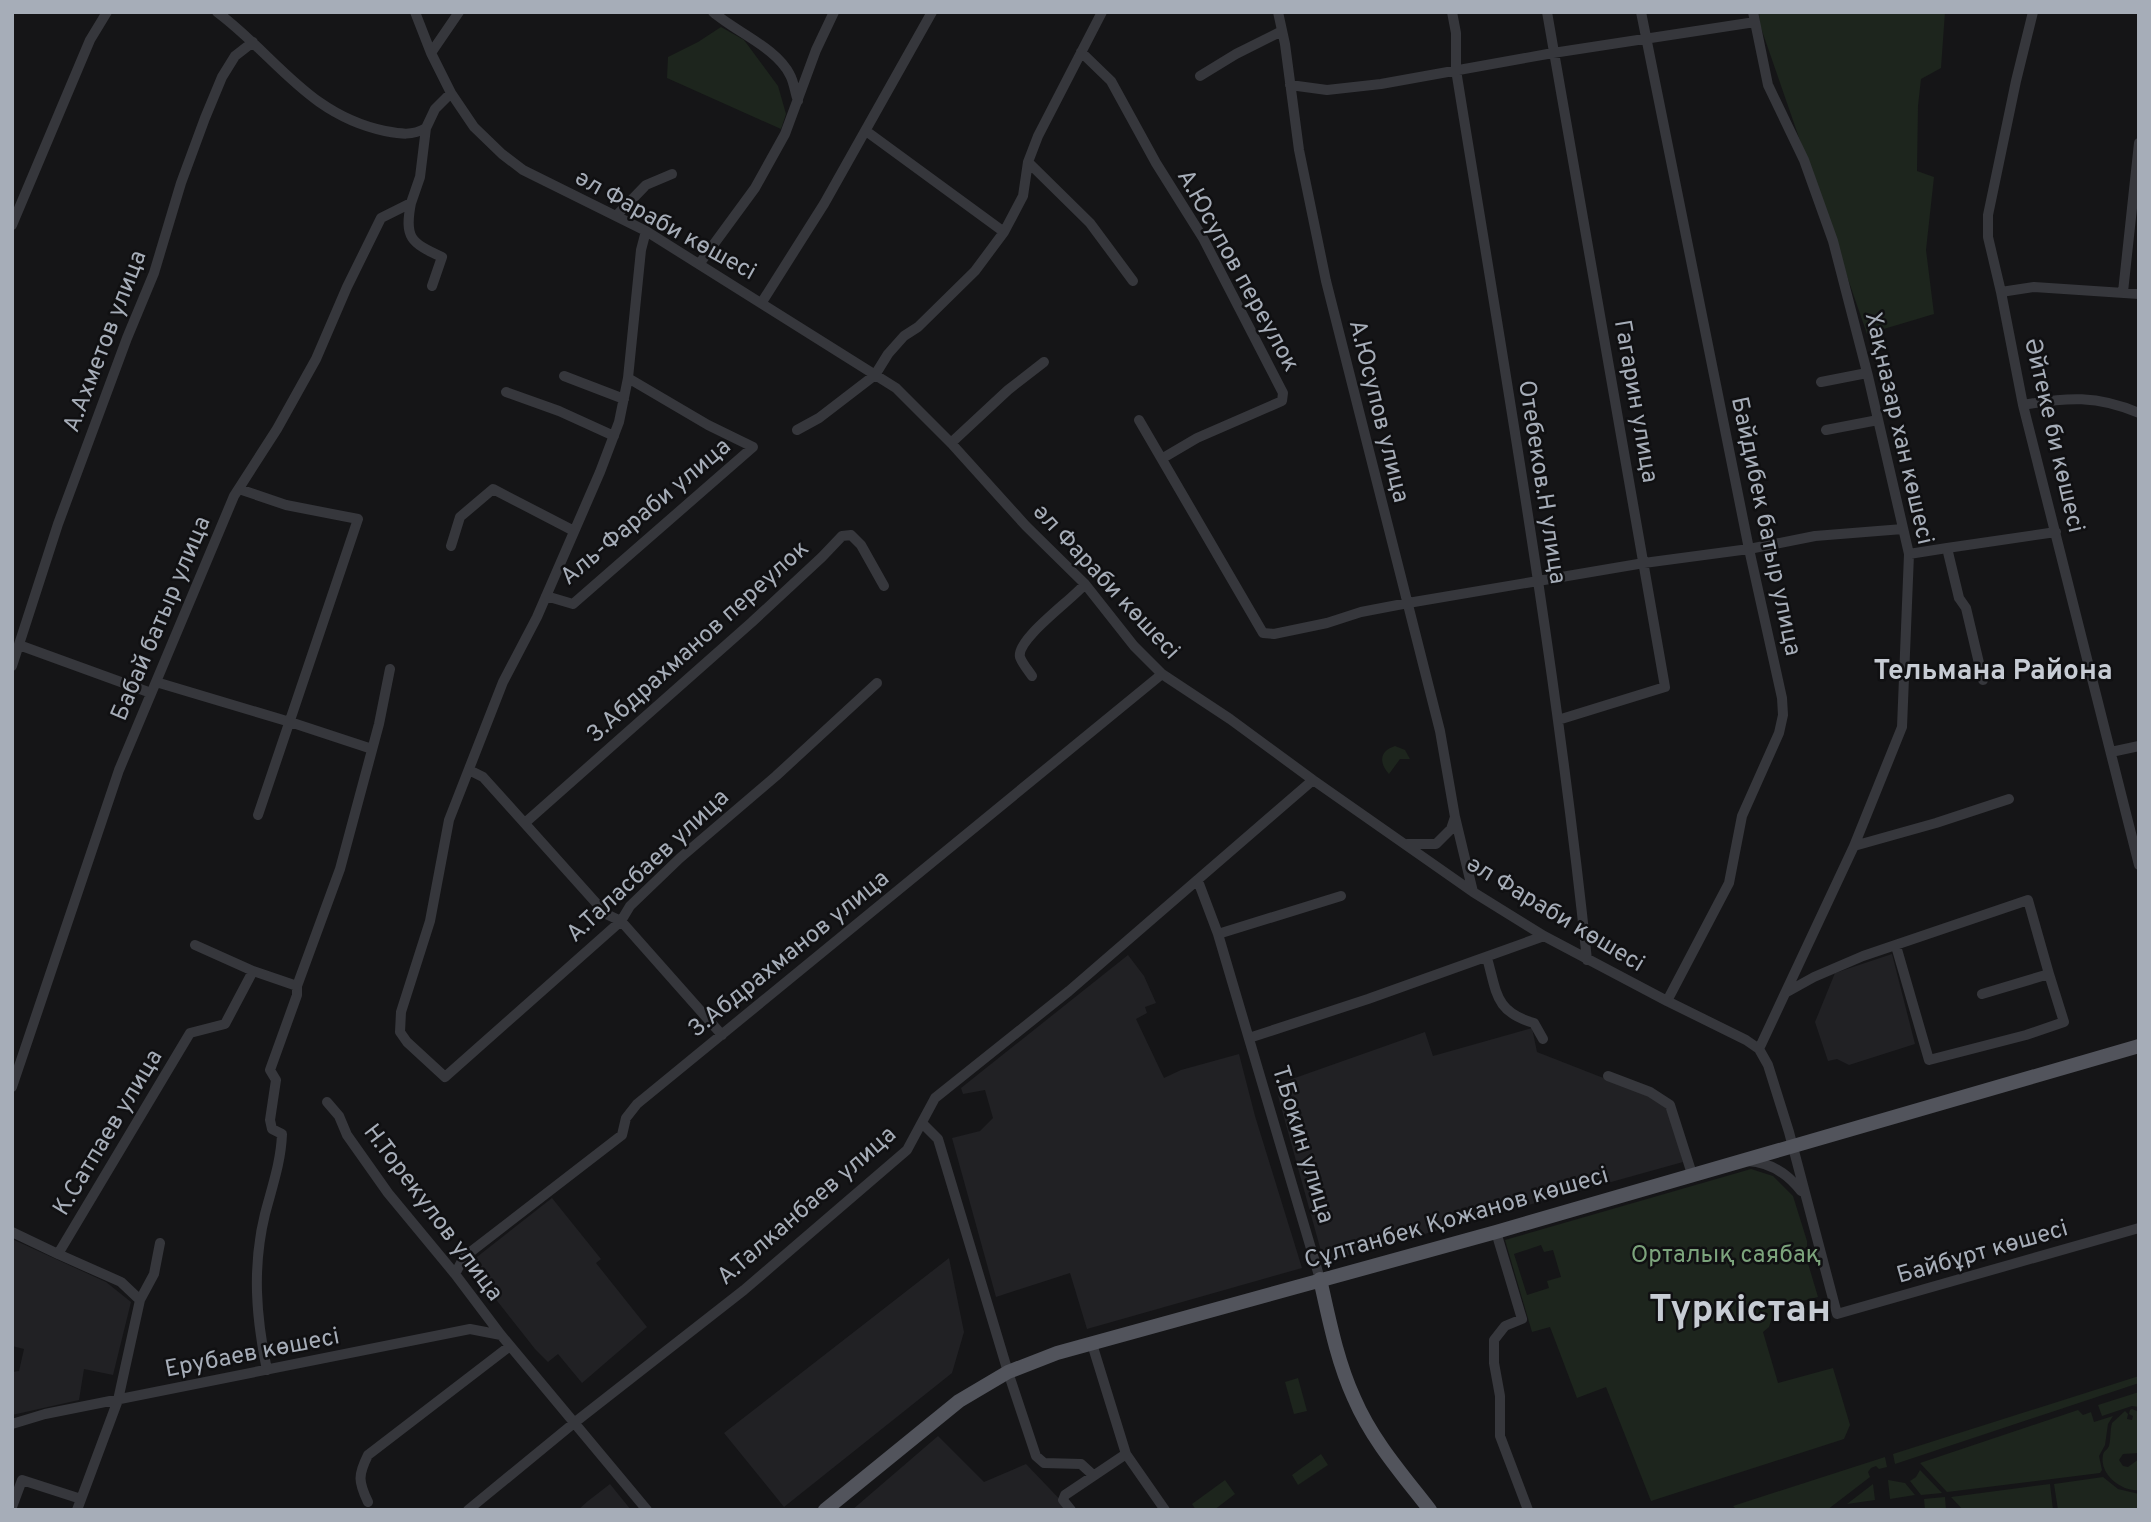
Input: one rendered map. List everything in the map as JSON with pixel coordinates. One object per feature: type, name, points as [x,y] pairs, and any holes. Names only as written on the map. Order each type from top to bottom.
[{"type":"main road","name":"Сұлтанбек Қожанов көшесі","points":[[825,1510],[959,1401],[1008,1372],[1092,1343],[1496,1232],[2139,1046]]},
{"type":"main road","name":"Т.Бокин улица","points":[[1320,1279],[1333,1336],[1353,1398],[1383,1450],[1430,1510]]},
{"type":"street","points":[[12,225],[90,40],[107,12]]},
{"type":"street","points":[[217,12],[253,42],[309,96],[335,114],[364,126],[388,131],[414,135],[426,128]]},
{"type":"street","name":"әл Фараби көшесі","points":[[415,12],[451,93],[474,127],[502,153],[523,170],[646,231],[700,263],[896,388],[951,443],[1026,526],[1085,584],[1134,646],[1162,674],[1230,719],[1404,844],[1544,936],[1759,1049]]},
{"type":"street","points":[[431,53],[458,12]]},
{"type":"street","points":[[713,12],[726,24],[778,57],[791,75],[798,101]]},
{"type":"street","points":[[700,263],[755,188],[785,134],[816,50],[834,12]]},
{"type":"street","points":[[762,302],[824,204],[932,12]]},
{"type":"street","points":[[796,430],[819,418],[875,375],[904,336],[918,327],[975,271],[1004,232],[1023,196],[1028,162],[1038,136],[1101,12]]},
{"type":"street","name":"А.Юсупов улица","points":[[1278,12],[1299,150],[1326,282],[1440,732],[1455,817],[1474,892]]},
{"type":"street","name":"Отебеков.Н улица","points":[[1452,12],[1456,33],[1456,70],[1558,720],[1587,960]]},
{"type":"street","name":"Гагарин улица","points":[[1547,12],[1665,687],[1558,720]]},
{"type":"street","name":"Байдибек батыр улица","points":[[1641,12],[1749,550],[1782,698],[1783,715],[1779,733],[1742,816],[1729,883],[1667,1001]]},
{"type":"street","name":"Әйтеке би көшесі","points":[[2033,12],[1988,215],[1988,237],[2023,405],[2139,864]]},
{"type":"street","points":[[1290,85],[1326,90],[1381,84],[1553,53],[1646,40],[1754,17]]},
{"type":"street","name":"Хақназар хан көшесі","points":[[1754,17],[1768,85],[1804,160],[1833,241],[1909,554],[1902,727],[1854,846],[1759,1049]]},
{"type":"street","points":[[1200,76],[1282,31]]},
{"type":"street","name":"А.Ахметов улица","points":[[12,666],[19,645],[18,631],[127,338],[154,273],[181,183],[205,118],[222,77],[235,56],[253,42]]},
{"type":"street","name":"А.Юсупов переулок","points":[[1081,52],[1111,81],[1156,163],[1203,238],[1283,393],[1282,401],[1197,438],[1163,458]]},
{"type":"street","points":[[432,286],[443,257],[425,249],[414,239],[407,226],[420,177],[426,128],[435,109],[451,93]]},
{"type":"street","points":[[866,131],[1004,232]]},
{"type":"street","points":[[2123,292],[2139,143]]},
{"type":"street","points":[[1028,162],[1090,223],[1133,281]]},
{"type":"street","points":[[616,216],[646,185],[672,174]]},
{"type":"street","name":"Бабай батыр улица","points":[[12,1087],[119,770],[239,489],[277,429],[316,359],[381,218],[411,203]]},
{"type":"street","name":"Аль-Фараби улица","points":[[468,770],[503,682],[546,596],[614,436],[628,378],[641,250],[646,231]]},
{"type":"street","points":[[2001,292],[2034,287],[2139,294]]},
{"type":"street","points":[[951,443],[1008,390],[1044,362]]},
{"type":"street","points":[[1821,382],[1867,373]]},
{"type":"street","points":[[564,376],[624,399]]},
{"type":"street","name":"Аль-Фараби улица","points":[[546,596],[573,604],[753,447],[708,425],[628,378]]},
{"type":"street","points":[[506,392],[559,411],[614,436]]},
{"type":"street","points":[[2023,405],[2064,398],[2114,402],[2139,413]]},
{"type":"street","points":[[1139,420],[1263,633],[1274,634],[1408,603],[1644,563],[1749,550],[1815,536],[1903,529]]},
{"type":"street","points":[[1826,430],[1878,420]]},
{"type":"street","points":[[239,489],[286,505],[358,519],[258,815]]},
{"type":"street","name":"Аль-Фараби улица","points":[[452,546],[460,517],[493,489],[574,531]]},
{"type":"street","points":[[1909,554],[2056,532]]},
{"type":"street","name":"З.Абдрахманов переулок","points":[[526,822],[752,622],[842,536],[851,535],[860,545],[884,586]]},
{"type":"street","points":[[1947,548],[1959,598],[1966,608],[1983,680]]},
{"type":"street","points":[[1032,676],[1020,659],[1020,650],[1030,636],[1085,584]]},
{"type":"street","points":[[19,645],[154,687],[290,722],[372,749]]},
{"type":"street","points":[[267,1370],[256,1294],[257,1255],[282,1134],[272,1129],[270,1120],[276,1080],[270,1070],[292,1011],[297,986],[340,869],[390,669]]},
{"type":"street","name":"З.Абдрахманов улица","points":[[455,1274],[464,1257],[622,1135],[626,1118],[637,1104],[1162,674]]},
{"type":"street","name":"А.Таласбаев улица","points":[[468,770],[449,820],[430,921],[401,1012],[400,1032],[407,1042],[445,1077],[621,921],[630,906],[680,858],[776,776],[877,683]]},
{"type":"street","points":[[2111,752],[2139,746]]},
{"type":"street","points":[[468,770],[483,777],[606,914],[621,921],[722,1035]]},
{"type":"street","name":"А.Талканбаев улица","points":[[468,1510],[744,1290],[897,1159],[907,1150],[935,1098],[1069,991],[1313,780]]},
{"type":"street","points":[[1854,846],[2008,799]]},
{"type":"street","points":[[1404,844],[1436,844],[1451,829],[1455,817]]},
{"type":"street","name":"Т.Бокин улица","points":[[1198,881],[1218,934],[1320,1279]]},
{"type":"street","points":[[1218,934],[1341,896]]},
{"type":"street","points":[[1787,992],[1831,969],[1896,946],[2028,900],[2064,1021],[2026,1035],[1929,1060],[1896,946]]},
{"type":"street","points":[[1249,1038],[1487,958],[1544,936]]},
{"type":"street","points":[[195,945],[253,971],[297,986]]},
{"type":"street","points":[[1487,958],[1500,1003],[1516,1018],[1534,1023],[1543,1039]]},
{"type":"street","name":"К.Сатпаев улица","points":[[140,1300],[121,1282],[58,1254],[190,1033],[225,1024],[253,971]]},
{"type":"street","points":[[1982,994],[2049,974]]},
{"type":"street","points":[[1759,1049],[1768,1065],[1804,1193]]},
{"type":"street","points":[[1608,1076],[1650,1092],[1670,1105],[1692,1174]]},
{"type":"street","name":"Н.Торекулов улица","points":[[327,1102],[339,1116],[347,1135],[388,1193],[455,1274],[500,1335],[646,1510]]},
{"type":"street","points":[[922,1123],[939,1139],[1036,1457],[1041,1462],[1081,1465],[1093,1475]]},
{"type":"street","points":[[1737,1161],[1756,1161],[1774,1167],[1804,1193]]},
{"type":"street","name":"Байбұрт көшесі","points":[[1804,1193],[1837,1314],[2139,1228]]},
{"type":"street","points":[[12,1232],[58,1254]]},
{"type":"street","points":[[1496,1232],[1522,1319],[1505,1326],[1494,1340],[1494,1363],[1500,1396],[1500,1436],[1528,1510]]},
{"type":"street","points":[[12,1507],[22,1480],[79,1504],[118,1400],[140,1300],[154,1273],[160,1243]]},
{"type":"street","name":"Ерубаев көшесі","points":[[12,1424],[45,1415],[470,1329],[500,1335]]},
{"type":"street","points":[[1092,1343],[1126,1454],[1166,1510]]},
{"type":"street","points":[[368,1502],[361,1488],[360,1472],[369,1455],[510,1346]]},
{"type":"street","points":[[1071,1510],[1063,1500],[1065,1494],[1126,1454]]},
{"type":"shaded area","points":[[1892,954],[1915,1044],[1849,1065],[1837,1059],[1828,1061],[1815,1022],[1835,973]]},
{"type":"shaded area","points":[[1128,955],[1144,976],[1156,1003],[1145,1007],[1147,1013],[1136,1019],[1164,1078],[1181,1070],[1239,1054],[1255,1116],[1302,1268],[1087,1329],[1070,1273],[996,1297],[952,1138],[980,1131],[993,1118],[985,1090],[963,1094],[961,1088]]},
{"type":"shaded area","points":[[1532,1028],[1537,1052],[1652,1097],[1669,1110],[1683,1162],[1324,1262],[1275,1085],[1425,1032],[1433,1056]]},
{"type":"shaded area","points":[[552,1198],[601,1259],[596,1263],[647,1327],[582,1383],[558,1354],[548,1362],[535,1349],[468,1264]]},
{"type":"shaded area","points":[[12,1239],[106,1282],[131,1302],[113,1375],[84,1369],[79,1400],[12,1415],[12,1372],[19,1371],[24,1349],[12,1346]]},
{"type":"shaded area","points":[[949,1258],[964,1332],[952,1373],[784,1507],[724,1433]]},
{"type":"shaded area","points":[[938,1436],[984,1482],[1026,1464],[1070,1510],[852,1510]]},
{"type":"shaded area","points":[[610,1484],[631,1510],[578,1510],[588,1501]]},
{"type":"green space","points":[[1759,12],[1945,12],[1941,68],[1921,79],[1918,106],[1917,171],[1934,177],[1926,250],[1934,314],[1867,334],[1760,25]]},
{"type":"green space","points":[[721,27],[744,40],[778,86],[786,114],[781,129],[667,78],[668,57]]},
{"type":"green space","points":[[1395,746],[1405,750],[1410,759],[1400,759],[1389,774],[1383,766],[1382,758],[1386,751]]},
{"type":"green space","name":"Орталық саябақ","points":[[1751,1169],[1773,1176],[1793,1196],[1807,1241],[1807,1260],[1818,1297],[1775,1308],[1769,1327],[1763,1332],[1778,1383],[1833,1368],[1850,1425],[1844,1439],[1651,1501],[1606,1387],[1577,1398],[1550,1327],[1532,1332],[1505,1240]],"holes":[[[1541,1245],[1544,1252],[1553,1250],[1561,1277],[1547,1281],[1549,1288],[1527,1295],[1514,1254]]]},
{"type":"green space","points":[[2139,1376],[2139,1383],[1895,1464],[1893,1454]]},
{"type":"green space","points":[[1298,1378],[1307,1411],[1294,1414],[1285,1382]]},
{"type":"green space","points":[[2139,1392],[2139,1407],[2132,1406],[2102,1416],[2098,1405]]},
{"type":"green space","points":[[2132,1409],[2139,1412],[2139,1453],[2123,1454],[2119,1460],[2123,1466],[2128,1467],[2139,1459],[2139,1490],[2126,1488],[2113,1481],[2103,1462],[2103,1453],[2109,1446],[2112,1423],[2125,1411],[2128,1414],[2127,1419],[2132,1420],[2133,1416],[2129,1414]]},
{"type":"green space","points":[[2078,1410],[2083,1415],[2091,1412],[2094,1422],[2113,1416],[2099,1456],[2102,1470],[2100,1473],[1947,1492],[1920,1463]]},
{"type":"green space","points":[[1321,1454],[1328,1465],[1298,1485],[1292,1475]]},
{"type":"green space","points":[[1885,1457],[1887,1467],[1871,1468],[1868,1472],[1870,1477],[1827,1510],[1737,1510],[1733,1506]]},
{"type":"green space","points":[[1920,1470],[1942,1493],[1921,1495],[1910,1481]]},
{"type":"green space","points":[[2103,1477],[2118,1489],[2139,1494],[2139,1510],[2058,1510],[2054,1484]]},
{"type":"green space","points":[[1225,1480],[1235,1494],[1214,1510],[1196,1510],[1192,1504]]},
{"type":"green space","points":[[1888,1480],[1905,1483],[1915,1495],[1890,1499]]},
{"type":"green space","points":[[1873,1484],[1875,1500],[1847,1504]]},
{"type":"green space","points":[[2050,1484],[2053,1510],[1963,1510],[1951,1497]]},
{"type":"green space","points":[[1945,1497],[1946,1510],[1925,1510],[1924,1499]]},
{"type":"district","name":"Тельмана Района","points":[[1993,669]]},
{"type":"district","name":"Түркістан","points":[[1740,1308]]}]
